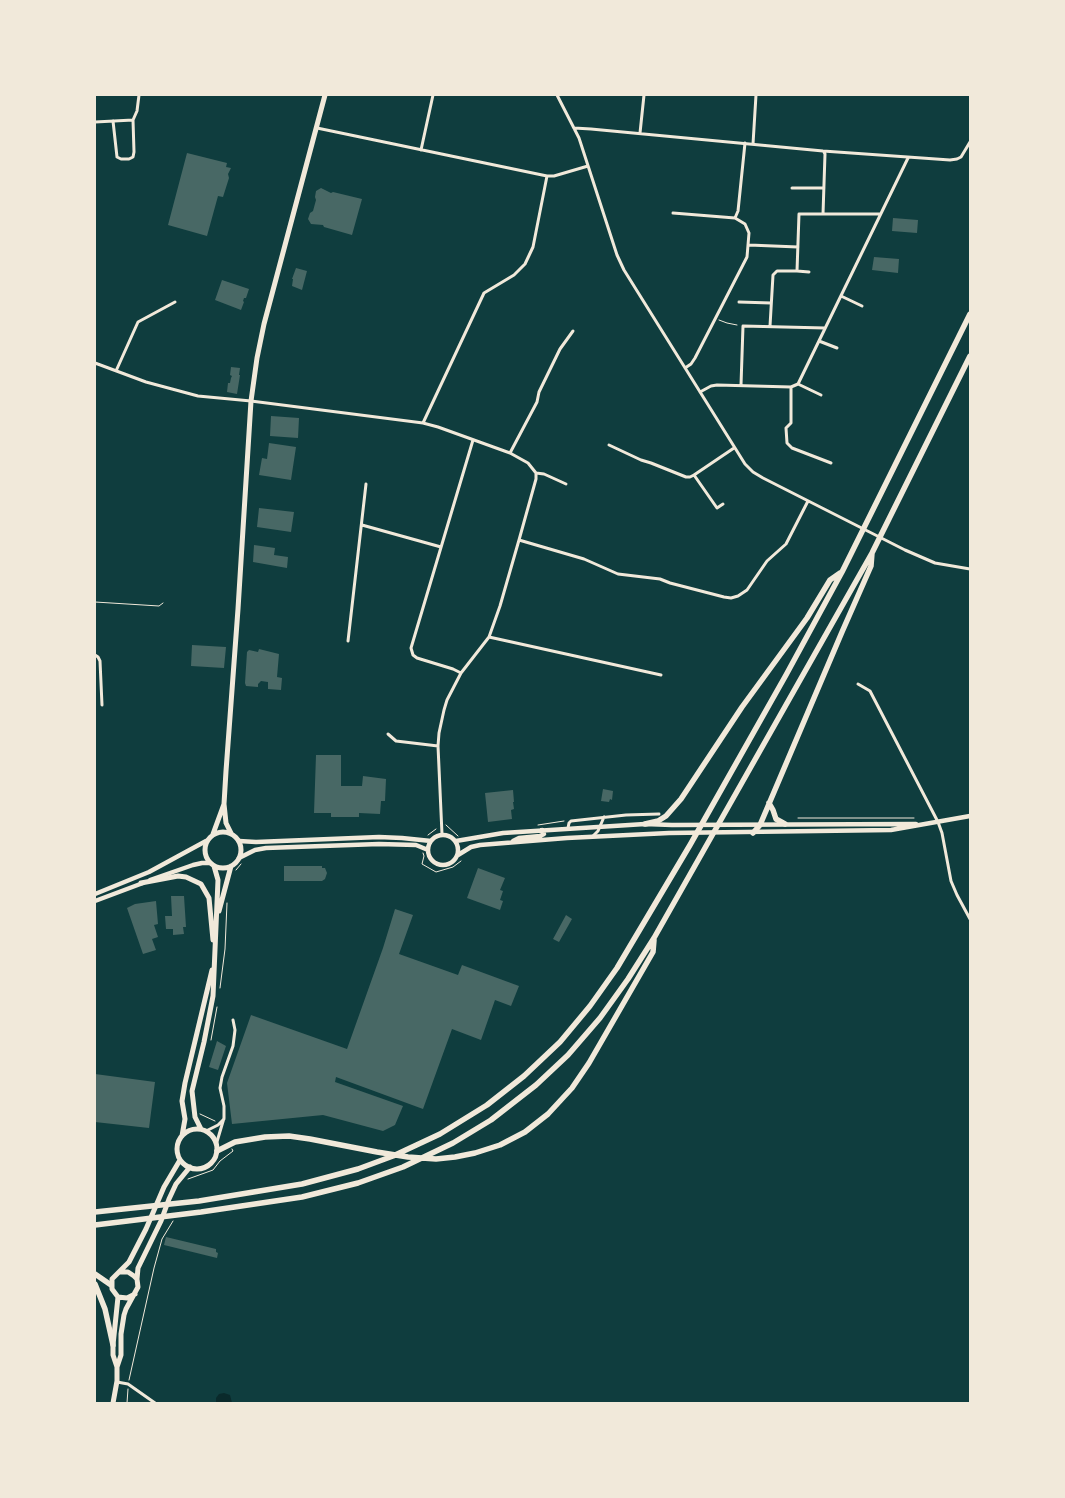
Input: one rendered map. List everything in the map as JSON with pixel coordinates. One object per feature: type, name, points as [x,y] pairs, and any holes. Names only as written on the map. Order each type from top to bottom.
[{"type":"highway","points":[[95,1212],[199,1201],[302,1184],[358,1169],[393,1156],[440,1134],[487,1105],[524,1076],[560,1042],[590,1006],[617,968],[700,828],[842,572],[970,314]]},
{"type":"highway","points":[[95,1225],[302,1197],[358,1183],[403,1167],[453,1143],[491,1120],[536,1085],[568,1055],[600,1018],[628,980],[654,938],[872,552],[970,356]]},
{"type":"highway","points":[[750,833],[760,825],[871,566],[872,552]]},
{"type":"highway","points":[[645,824],[666,816],[681,799],[742,707],[807,618],[830,580],[842,572]]},
{"type":"highway","points":[[769,803],[776,819],[785,824]]},
{"type":"highway","points":[[216,1148],[235,1142],[265,1137],[290,1136],[408,1157],[436,1159],[475,1153],[500,1145],[525,1132],[548,1114],[572,1088],[589,1064],[653,952],[654,938]]},
{"type":"highway","points":[[95,1274],[111,1284]]},
{"type":"highway","points":[[95,1284],[105,1309],[112,1345]]},
{"type":"main road","points":[[95,902],[169,872],[193,865],[212,864],[220,868],[231,866],[239,858],[241,846],[226,823],[224,804],[251,401],[264,324],[325,95]]},
{"type":"main road","points":[[95,894],[149,872],[206,841],[213,834],[224,804]]},
{"type":"main road","points":[[926,824],[672,826],[645,824],[568,828],[457,838],[442,834],[431,841],[428,854],[433,861],[441,865],[449,864],[458,854],[471,847],[509,842],[669,833],[891,830],[938,822],[970,816]]},
{"type":"main road","points":[[509,842],[519,838],[540,836],[544,834],[542,830]]},
{"type":"main road","points":[[213,834],[219,832],[231,833]]},
{"type":"main road","points":[[239,841],[379,837],[431,841]]},
{"type":"main road","points":[[457,838],[458,854]]},
{"type":"main road","points":[[203,1130],[190,1130],[178,1141],[177,1150],[180,1160],[190,1167],[202,1168],[207,1166],[212,1162],[216,1148],[214,1139],[203,1130],[195,1117],[192,1091],[214,996],[218,880],[212,864],[205,854],[206,841]]},
{"type":"main road","points":[[239,858],[248,852],[266,848],[379,844],[416,846],[428,850]]},
{"type":"main road","points":[[217,918],[231,866]]},
{"type":"main road","points":[[141,883],[178,876],[186,877],[201,884],[208,898],[215,950]]},
{"type":"main road","points":[[182,1136],[185,1120],[182,1101],[185,1083],[214,962]]},
{"type":"main road","points":[[117,1367],[112,1345],[118,1297],[112,1289],[112,1280],[129,1262],[146,1230],[164,1187],[180,1160]]},
{"type":"main road","points":[[113,1403],[117,1381],[117,1367],[121,1355],[121,1334],[124,1315],[138,1287],[138,1268],[176,1184],[190,1167]]},
{"type":"main road","points":[[120,1272],[131,1273],[137,1279]]},
{"type":"main road","points":[[118,1297],[127,1298],[135,1294]]},
{"type":"street","points":[[113,121],[117,157],[129,159],[133,157],[134,152],[133,120],[137,111],[139,95]]},
{"type":"street","points":[[421,150],[433,95]]},
{"type":"street","points":[[557,95],[574,128],[617,255],[624,270],[745,464],[753,472],[808,501],[935,563],[970,569]]},
{"type":"street","points":[[640,133],[644,95]]},
{"type":"street","points":[[752,144],[756,95]]},
{"type":"street","points":[[95,122],[133,120]]},
{"type":"street","points":[[317,128],[547,176],[554,176],[588,166]]},
{"type":"street","points":[[574,128],[823,151],[952,160],[961,157],[970,142]]},
{"type":"street","points":[[735,218],[738,211],[745,143]]},
{"type":"street","points":[[823,151],[825,154],[823,214]]},
{"type":"street","points":[[700,392],[717,385],[791,387],[798,384],[908,158]]},
{"type":"street","points":[[422,423],[484,294],[514,275],[525,264],[533,247],[547,176]]},
{"type":"street","points":[[792,188],[824,188]]},
{"type":"street","points":[[674,213],[735,218],[741,220],[749,233],[746,257],[692,364],[684,368]]},
{"type":"street","points":[[797,271],[799,214],[880,214]]},
{"type":"street","points":[[748,245],[798,247]]},
{"type":"street","points":[[770,326],[774,272],[809,272]]},
{"type":"street","points":[[841,296],[862,306]]},
{"type":"street","points":[[116,370],[138,322],[175,302]]},
{"type":"street","points":[[739,302],[772,303]]},
{"type":"street","points":[[741,385],[743,326],[825,328]]},
{"type":"street","points":[[510,453],[560,349],[573,331]]},
{"type":"street","points":[[819,341],[837,348]]},
{"type":"street","points":[[95,363],[146,382],[198,396],[422,423],[510,453],[528,463],[536,473],[519,540],[489,637],[461,672],[447,700],[440,724],[438,746],[442,834]]},
{"type":"street","points":[[798,384],[821,395]]},
{"type":"street","points":[[791,387],[791,423],[786,428],[787,443],[798,451],[831,463]]},
{"type":"street","points":[[461,672],[417,658],[413,655],[411,648],[473,440]]},
{"type":"street","points":[[609,445],[686,478],[690,478],[734,448]]},
{"type":"street","points":[[536,473],[544,474],[566,484]]},
{"type":"street","points":[[694,475],[717,508],[723,504]]},
{"type":"street","points":[[348,641],[366,484]]},
{"type":"street","points":[[519,540],[584,559],[618,574],[660,579],[731,598],[747,590],[767,561],[786,544],[808,501]]},
{"type":"street","points":[[362,525],[441,547]]},
{"type":"street","points":[[489,637],[661,675]]},
{"type":"street","points":[[97,656],[100,661],[102,705]]},
{"type":"street","points":[[858,684],[870,691],[938,822],[942,833],[951,881],[970,919]]},
{"type":"street","points":[[388,734],[396,741],[438,746]]},
{"type":"street","points":[[568,828],[571,821],[659,814]]},
{"type":"street","points":[[593,836],[604,817]]},
{"type":"street","points":[[216,1148],[224,1118],[224,1106],[220,1088],[233,1046],[235,1030],[233,1020]]},
{"type":"street","points":[[203,1130],[218,1125],[224,1118]]},
{"type":"street","points":[[117,1381],[128,1384],[155,1403]]},
{"type":"path","points":[[716,319],[728,324],[743,326]]},
{"type":"path","points":[[95,602],[159,606],[163,603]]},
{"type":"path","points":[[424,836],[435,831],[437,827],[447,825],[457,838]]},
{"type":"path","points":[[423,853],[422,864],[436,872],[453,867],[463,858]]},
{"type":"path","points":[[234,872],[240,865]]},
{"type":"path","points":[[219,995],[225,950],[228,901]]},
{"type":"path","points":[[211,1039],[218,1004]]},
{"type":"path","points":[[197,1109],[201,1114],[209,1117],[218,1125]]},
{"type":"path","points":[[186,1180],[213,1170],[220,1161],[233,1151],[230,1145]]},
{"type":"path","points":[[127,1403],[128,1384],[154,1268],[162,1239],[172,1224]]},
{"type":"water","points":[[219,1394],[230,1395],[232,1403],[216,1403],[216,1398]]},
{"type":"building","points":[[187,153],[227,163],[226,167],[231,168],[223,197],[218,196],[207,236],[168,225]]},
{"type":"building","points":[[321,188],[331,193],[362,199],[352,235],[324,227],[323,225],[311,224],[308,219],[313,211],[316,191]]},
{"type":"building","points":[[893,218],[918,220],[917,233],[892,231]]},
{"type":"building","points":[[874,257],[899,259],[898,273],[872,270]]},
{"type":"building","points":[[296,268],[307,271],[302,290],[292,286],[292,279]]},
{"type":"building","points":[[222,280],[249,289],[241,310],[215,300]]},
{"type":"building","points":[[231,367],[240,368],[237,394],[227,392],[228,383],[230,383],[232,376],[230,375]]},
{"type":"building","points":[[271,416],[299,418],[298,438],[270,436]]},
{"type":"building","points":[[269,443],[296,447],[291,480],[259,475],[262,458],[267,459]]},
{"type":"building","points":[[259,508],[294,512],[291,532],[257,527]]},
{"type":"building","points":[[254,545],[275,548],[274,555],[288,557],[287,568],[253,562]]},
{"type":"building","points":[[192,645],[226,647],[224,668],[191,666]]},
{"type":"building","points":[[259,649],[279,654],[277,677],[282,678],[281,690],[268,689],[268,682],[261,681],[258,687],[246,686],[247,652],[249,650],[258,652]]},
{"type":"building","points":[[316,755],[341,755],[341,786],[362,786],[363,776],[386,779],[385,801],[381,801],[380,814],[359,813],[359,817],[331,817],[331,813],[314,813]]},
{"type":"building","points":[[603,789],[613,791],[612,800],[610,799],[609,802],[601,801]]},
{"type":"building","points":[[513,790],[514,809],[511,810],[512,819],[488,822],[485,793]]},
{"type":"building","points":[[284,866],[322,866],[327,873],[322,881],[284,881]]},
{"type":"building","points":[[478,868],[505,878],[500,890],[503,891],[500,900],[503,901],[500,910],[467,898]]},
{"type":"building","points":[[171,896],[184,896],[186,927],[183,927],[184,934],[173,935],[173,929],[166,929],[165,916],[172,916]]},
{"type":"building","points":[[156,901],[158,924],[154,925],[158,937],[152,939],[156,950],[143,954],[127,908],[135,904]]},
{"type":"building","points":[[395,909],[413,915],[399,954],[458,975],[462,965],[519,986],[511,1006],[495,1000],[481,1040],[452,1029],[423,1109],[336,1077],[335,1082],[403,1106],[395,1125],[383,1131],[323,1115],[232,1124],[227,1083],[251,1015],[347,1049]]},
{"type":"building","points":[[566,915],[572,919],[559,942],[553,939]]},
{"type":"building","points":[[217,1041],[226,1046],[218,1070],[209,1067]]},
{"type":"building","points":[[95,1074],[155,1082],[149,1128],[95,1122]]},
{"type":"building","points":[[166,1237],[216,1249],[218,1253],[217,1258],[164,1245]]}]
